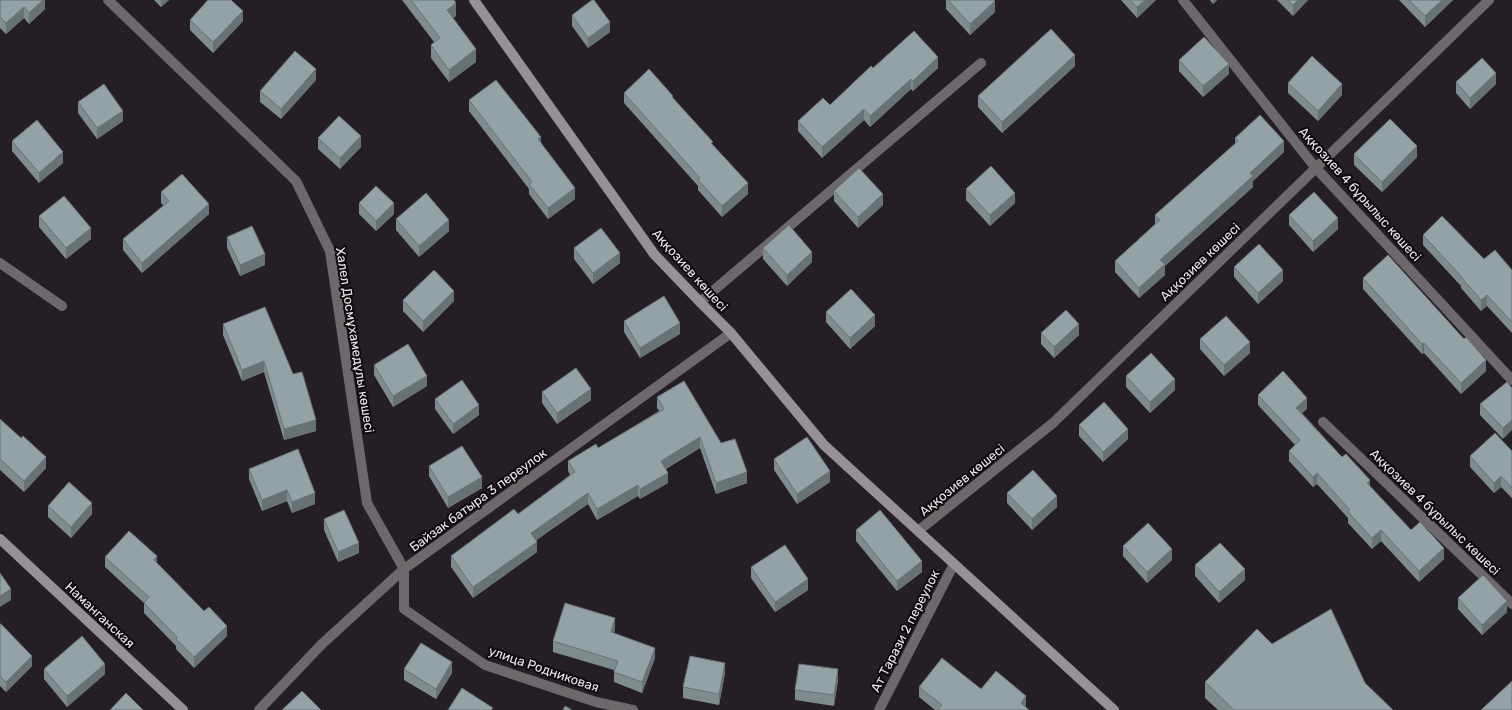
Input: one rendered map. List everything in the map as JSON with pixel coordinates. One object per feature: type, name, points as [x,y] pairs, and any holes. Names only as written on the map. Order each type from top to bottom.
[{"type":"main road","name":"Аққозиев көшесі","points":[[474,0],[654,254],[731,333],[824,445],[1114,710]]},
{"type":"main road","name":"Наманганская","points":[[0,538],[183,710]]},
{"type":"street","name":"Халел Досмұхамедұлы көшесі","points":[[108,0],[296,181],[330,251],[367,503],[404,570]]},
{"type":"street","name":"Аққозиев 4 бұрылыс көшесі","points":[[1183,0],[1315,167],[1512,380]]},
{"type":"street","name":"Аққозиев көшесі","points":[[918,531],[1053,423],[1315,167],[1489,0]]},
{"type":"street","points":[[700,302],[981,63]]},
{"type":"street","points":[[0,263],[62,306]]},
{"type":"street","name":"Байзак батыра 3 переулок","points":[[259,710],[322,644],[404,570],[731,333]]},
{"type":"street","name":"Аққозиев 4 бұрылыс көшесі","points":[[1324,422],[1512,604]]},
{"type":"street","name":"Ат Тарази 2 переулок","points":[[879,710],[954,564]]},
{"type":"street","name":"улица Родниковая","points":[[404,570],[404,609],[485,665],[596,702],[633,710]]},
{"type":"building","points":[[0,0],[43,0],[29,13],[24,7],[6,23],[0,17]]},
{"type":"building","points":[[208,0],[231,0],[243,11],[213,42],[190,20]]},
{"type":"building","points":[[411,0],[454,0],[456,3],[447,10],[476,49],[449,70],[431,45],[440,38]]},
{"type":"building","points":[[594,0],[610,22],[588,38],[572,15]]},
{"type":"building","points":[[948,0],[994,0],[995,1],[970,24]]},
{"type":"building","points":[[1130,0],[1145,0],[1137,7]]},
{"type":"building","points":[[1288,0],[1298,0],[1293,5]]},
{"type":"building","points":[[1409,0],[1442,0],[1425,16]]},
{"type":"building","points":[[1051,29],[1075,55],[1002,122],[978,96]]},
{"type":"building","points":[[914,31],[938,57],[913,81],[911,79],[870,116],[864,109],[822,147],[798,121],[823,98],[830,105],[871,66],[873,68]]},
{"type":"building","points":[[1204,37],[1229,64],[1203,86],[1179,60]]},
{"type":"building","points":[[295,51],[316,69],[281,109],[260,91]]},
{"type":"building","points":[[1312,56],[1342,84],[1318,111],[1288,83]]},
{"type":"building","points":[[1482,58],[1496,73],[1470,98],[1456,82]]},
{"type":"building","points":[[649,69],[713,142],[711,143],[748,183],[722,206],[698,180],[700,178],[624,93]]},
{"type":"building","points":[[496,80],[541,137],[538,139],[575,188],[548,208],[529,184],[532,182],[469,100]]},
{"type":"building","points":[[104,84],[123,111],[97,128],[78,102]]},
{"type":"building","points":[[1260,115],[1284,141],[1250,173],[1253,176],[1160,260],[1165,264],[1139,288],[1115,261],[1160,220],[1155,215],[1238,141],[1235,138]]},
{"type":"building","points":[[339,116],[361,136],[340,158],[318,138]]},
{"type":"building","points":[[1390,119],[1417,146],[1382,182],[1354,154]]},
{"type":"building","points":[[37,120],[63,152],[39,173],[12,141]]},
{"type":"building","points":[[991,166],[1015,193],[990,215],[966,189]]},
{"type":"building","points":[[859,168],[883,194],[858,217],[834,191]]},
{"type":"building","points":[[182,174],[209,204],[142,263],[123,239],[169,201],[161,192]]},
{"type":"building","points":[[376,186],[394,203],[376,221],[359,203]]},
{"type":"building","points":[[1314,192],[1338,218],[1313,241],[1289,215]]},
{"type":"building","points":[[426,193],[449,220],[419,246],[396,219]]},
{"type":"building","points":[[64,196],[91,228],[66,248],[39,216]]},
{"type":"building","points":[[1442,216],[1484,259],[1495,250],[1512,270],[1512,322],[1487,295],[1481,300],[1423,235]]},
{"type":"building","points":[[789,225],[812,252],[787,275],[763,248]]},
{"type":"building","points":[[252,226],[265,254],[240,265],[227,237]]},
{"type":"building","points":[[601,228],[620,253],[593,273],[574,248]]},
{"type":"building","points":[[1259,244],[1283,270],[1258,293],[1234,267]]},
{"type":"building","points":[[1388,255],[1464,339],[1466,337],[1486,360],[1461,383],[1424,343],[1422,344],[1363,278]]},
{"type":"building","points":[[434,270],[454,291],[423,321],[403,300]]},
{"type":"building","points":[[851,289],[875,315],[850,338],[826,312]]},
{"type":"building","points":[[664,296],[680,323],[640,348],[624,321]]},
{"type":"building","points":[[265,307],[293,374],[302,372],[316,420],[284,429],[264,361],[242,370],[223,324]]},
{"type":"building","points":[[1066,310],[1079,324],[1054,347],[1041,333]]},
{"type":"building","points":[[1226,316],[1250,342],[1224,365],[1200,339]]},
{"type":"building","points":[[408,344],[427,376],[393,396],[374,365]]},
{"type":"building","points":[[1151,353],[1175,379],[1150,402],[1126,376]]},
{"type":"building","points":[[576,368],[591,389],[557,413],[542,392]]},
{"type":"building","points":[[1283,371],[1307,398],[1296,408],[1342,457],[1346,454],[1370,480],[1367,483],[1411,530],[1420,522],[1444,548],[1419,571],[1381,530],[1372,538],[1348,512],[1350,510],[1317,473],[1313,477],[1289,451],[1300,440],[1258,395]]},
{"type":"building","points":[[462,380],[479,405],[453,424],[435,399]]},
{"type":"building","points":[[684,381],[721,443],[735,439],[747,472],[716,483],[700,437],[661,461],[668,473],[640,489],[638,485],[597,509],[588,493],[531,533],[537,542],[473,587],[451,556],[514,509],[518,514],[575,472],[568,461],[596,444],[598,448],[664,409],[657,397]]},
{"type":"building","points":[[1507,382],[1512,388],[1512,420],[1503,428],[1480,404]]},
{"type":"building","points":[[1104,402],[1128,429],[1103,452],[1079,425]]},
{"type":"building","points":[[0,419],[21,438],[23,436],[46,457],[24,481],[0,459]]},
{"type":"building","points":[[1495,433],[1512,451],[1512,488],[1501,476],[1494,483],[1470,456]]},
{"type":"building","points":[[807,437],[830,471],[797,494],[774,459]]},
{"type":"building","points":[[462,446],[482,477],[448,497],[429,466]]},
{"type":"building","points":[[298,449],[315,493],[292,502],[287,490],[262,500],[249,469]]},
{"type":"building","points":[[1033,470],[1057,496],[1032,519],[1007,493]]},
{"type":"building","points":[[69,482],[92,503],[71,527],[48,506]]},
{"type":"building","points":[[344,510],[359,543],[338,552],[324,519]]},
{"type":"building","points":[[880,510],[922,561],[897,581],[856,530]]},
{"type":"building","points":[[1148,523],[1172,549],[1147,572],[1123,546]]},
{"type":"building","points":[[129,531],[157,556],[154,560],[204,611],[209,607],[227,626],[194,657],[144,603],[149,597],[105,557]]},
{"type":"building","points":[[1220,543],[1245,569],[1219,592],[1195,565]]},
{"type":"building","points":[[785,545],[808,579],[775,602],[751,567]]},
{"type":"building","points":[[0,573],[11,589],[0,596]]},
{"type":"building","points":[[1483,575],[1507,601],[1482,625],[1458,598]]},
{"type":"building","points":[[565,603],[615,618],[611,632],[655,648],[642,682],[614,672],[618,661],[553,641]]},
{"type":"building","points":[[1331,609],[1365,683],[1393,710],[1234,710],[1205,682],[1257,629],[1272,644]]},
{"type":"building","points":[[0,624],[32,656],[6,682],[0,676]]},
{"type":"building","points":[[82,636],[105,664],[67,696],[44,669]]},
{"type":"building","points":[[421,643],[452,662],[436,689],[404,669]]},
{"type":"building","points":[[690,656],[725,663],[719,694],[683,687]]},
{"type":"building","points":[[942,658],[981,689],[996,671],[1026,696],[1021,703],[1029,710],[937,710],[942,705],[919,687]]},
{"type":"building","points":[[799,664],[838,669],[834,695],[795,690]]},
{"type":"building","points":[[1512,681],[1512,710],[1481,710]]},
{"type":"building","points":[[462,688],[493,708],[491,710],[448,710]]},
{"type":"building","points":[[302,691],[321,710],[282,710]]},
{"type":"building","points":[[126,693],[143,710],[110,710]]},
{"type":"building","points":[[565,706],[572,710],[563,710]]}]
